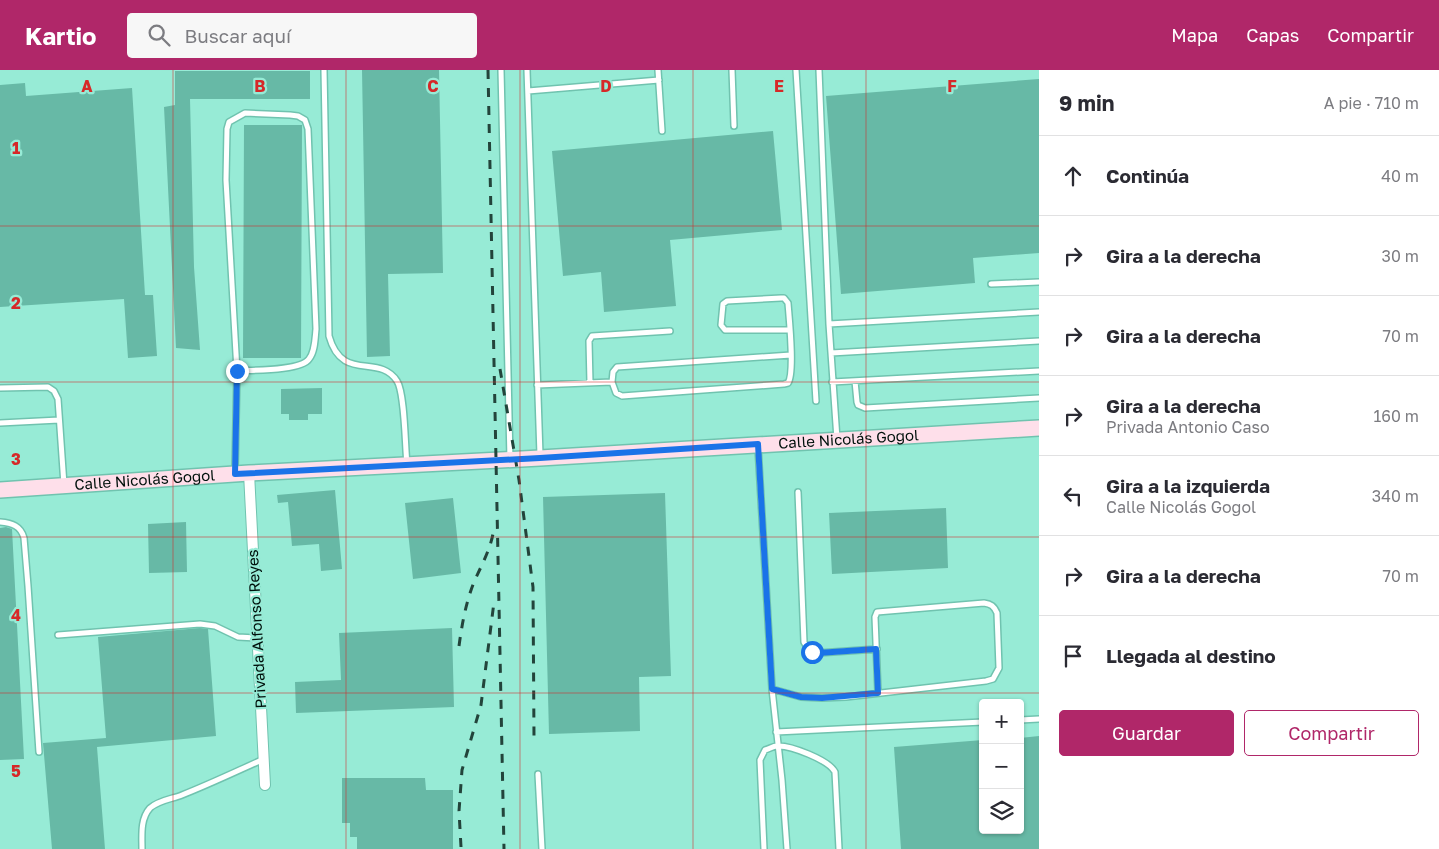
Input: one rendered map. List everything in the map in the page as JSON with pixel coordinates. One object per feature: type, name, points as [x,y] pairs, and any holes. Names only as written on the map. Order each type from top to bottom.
[{"type":"street","name":"Calle Nicolás Gogol","points":[[0,490],[242,474],[1039,428]]},
{"type":"street","name":"Privada Alfonso Reyes","points":[[242,474],[258,638],[266,785]]},
{"type":"lane","points":[[324,70],[329,336],[332,347],[344,361],[384,371],[394,376],[402,396],[407,465]]},
{"type":"lane","points":[[500,70],[510,460]]},
{"type":"lane","points":[[527,70],[540,458]]},
{"type":"lane","points":[[658,70],[662,131]]},
{"type":"lane","points":[[732,70],[734,126]]},
{"type":"lane","points":[[796,70],[816,400]]},
{"type":"lane","points":[[819,70],[829,324],[837,439]]},
{"type":"lane","points":[[528,90],[659,80]]},
{"type":"lane","points":[[237,371],[293,367],[305,364],[313,350],[316,329],[308,129],[305,120],[298,116],[245,113],[237,116],[230,122],[227,129],[226,180],[242,474]]},
{"type":"lane","points":[[991,284],[1039,282]]},
{"type":"lane","points":[[790,330],[725,330],[722,325],[723,304],[727,301],[784,298],[788,303],[790,330],[791,355],[791,379],[788,383],[622,396],[616,393],[612,382],[613,372],[617,367],[791,355]]},
{"type":"lane","points":[[829,324],[1039,312]]},
{"type":"lane","points":[[590,383],[590,341],[592,336],[670,331]]},
{"type":"lane","points":[[831,354],[1039,341]]},
{"type":"lane","points":[[832,382],[1039,371]]},
{"type":"lane","points":[[855,381],[858,405],[865,408],[1039,398]]},
{"type":"lane","points":[[538,385],[612,382]]},
{"type":"lane","points":[[0,388],[32,386],[52,388],[58,398],[64,486]]},
{"type":"lane","points":[[0,423],[60,420]]},
{"type":"lane","points":[[758,444],[772,689],[787,849]]},
{"type":"lane","points":[[798,492],[804,642],[812,652],[818,653],[876,649]]},
{"type":"lane","points":[[0,522],[11,523],[18,527],[22,531],[24,538],[39,752]]},
{"type":"lane","points":[[772,689],[801,697],[822,698],[878,693],[986,681],[992,678],[999,668],[997,613],[991,604],[879,611],[875,616],[878,693]]},
{"type":"lane","points":[[58,635],[200,624],[215,626],[238,637],[258,638]]},
{"type":"lane","points":[[1024,720],[1039,719]]},
{"type":"lane","points":[[776,732],[979,722]]},
{"type":"lane","points":[[764,849],[760,760],[765,750],[777,746],[804,752],[826,762],[833,768],[839,849]]},
{"type":"lane","points":[[142,849],[143,825],[150,809],[161,802],[182,795],[264,759]]},
{"type":"lane","points":[[538,774],[542,849]]},
{"type":"building","points":[[362,70],[439,70],[443,273],[388,274],[390,356],[367,357]]},
{"type":"building","points":[[175,71],[310,71],[310,99],[190,99],[194,267],[200,350],[176,348],[164,107],[175,105]]},
{"type":"building","points":[[1039,79],[1039,253],[973,258],[975,283],[841,294],[826,96]]},
{"type":"building","points":[[25,83],[26,96],[132,88],[145,295],[153,295],[157,356],[128,358],[124,299],[0,307],[0,85]]},
{"type":"building","points":[[244,125],[302,125],[301,358],[243,358]]},
{"type":"building","points":[[773,131],[782,230],[670,240],[676,306],[604,312],[601,272],[563,276],[552,151]]},
{"type":"building","points":[[322,388],[322,414],[308,414],[308,420],[289,420],[289,414],[281,414],[281,389]]},
{"type":"building","points":[[335,490],[342,569],[321,571],[319,544],[292,546],[288,502],[278,503],[277,495]]},
{"type":"building","points":[[665,493],[671,676],[639,677],[640,731],[549,734],[543,497]]},
{"type":"building","points":[[453,498],[461,573],[413,579],[405,503]]},
{"type":"building","points":[[946,508],[948,568],[832,574],[829,513]]},
{"type":"building","points":[[186,522],[187,572],[149,573],[148,524]]},
{"type":"building","points":[[0,528],[12,529],[24,759],[0,760]]},
{"type":"building","points":[[200,628],[208,629],[216,736],[97,747],[105,849],[52,849],[43,743],[106,738],[98,637]]},
{"type":"building","points":[[452,628],[454,707],[296,713],[295,682],[341,680],[339,633]]},
{"type":"building","points":[[1039,736],[1039,849],[901,849],[894,747],[979,740],[979,834],[1024,834],[1024,738]]},
{"type":"building","points":[[342,778],[425,778],[426,790],[453,790],[453,849],[357,849],[357,837],[350,837],[350,823],[342,823]]},
{"type":"railway","points":[[488,70],[504,849]]},
{"type":"railway","points":[[500,369],[519,480],[533,587],[534,737]]},
{"type":"railway","points":[[459,646],[469,597],[489,548],[494,527]]},
{"type":"railway","points":[[461,847],[459,811],[462,770],[481,705],[494,602]]},
{"type":"route","points":[[237,371],[235,474],[758,444],[772,689],[801,697],[822,698],[878,693],[876,649],[812,652]]}]
